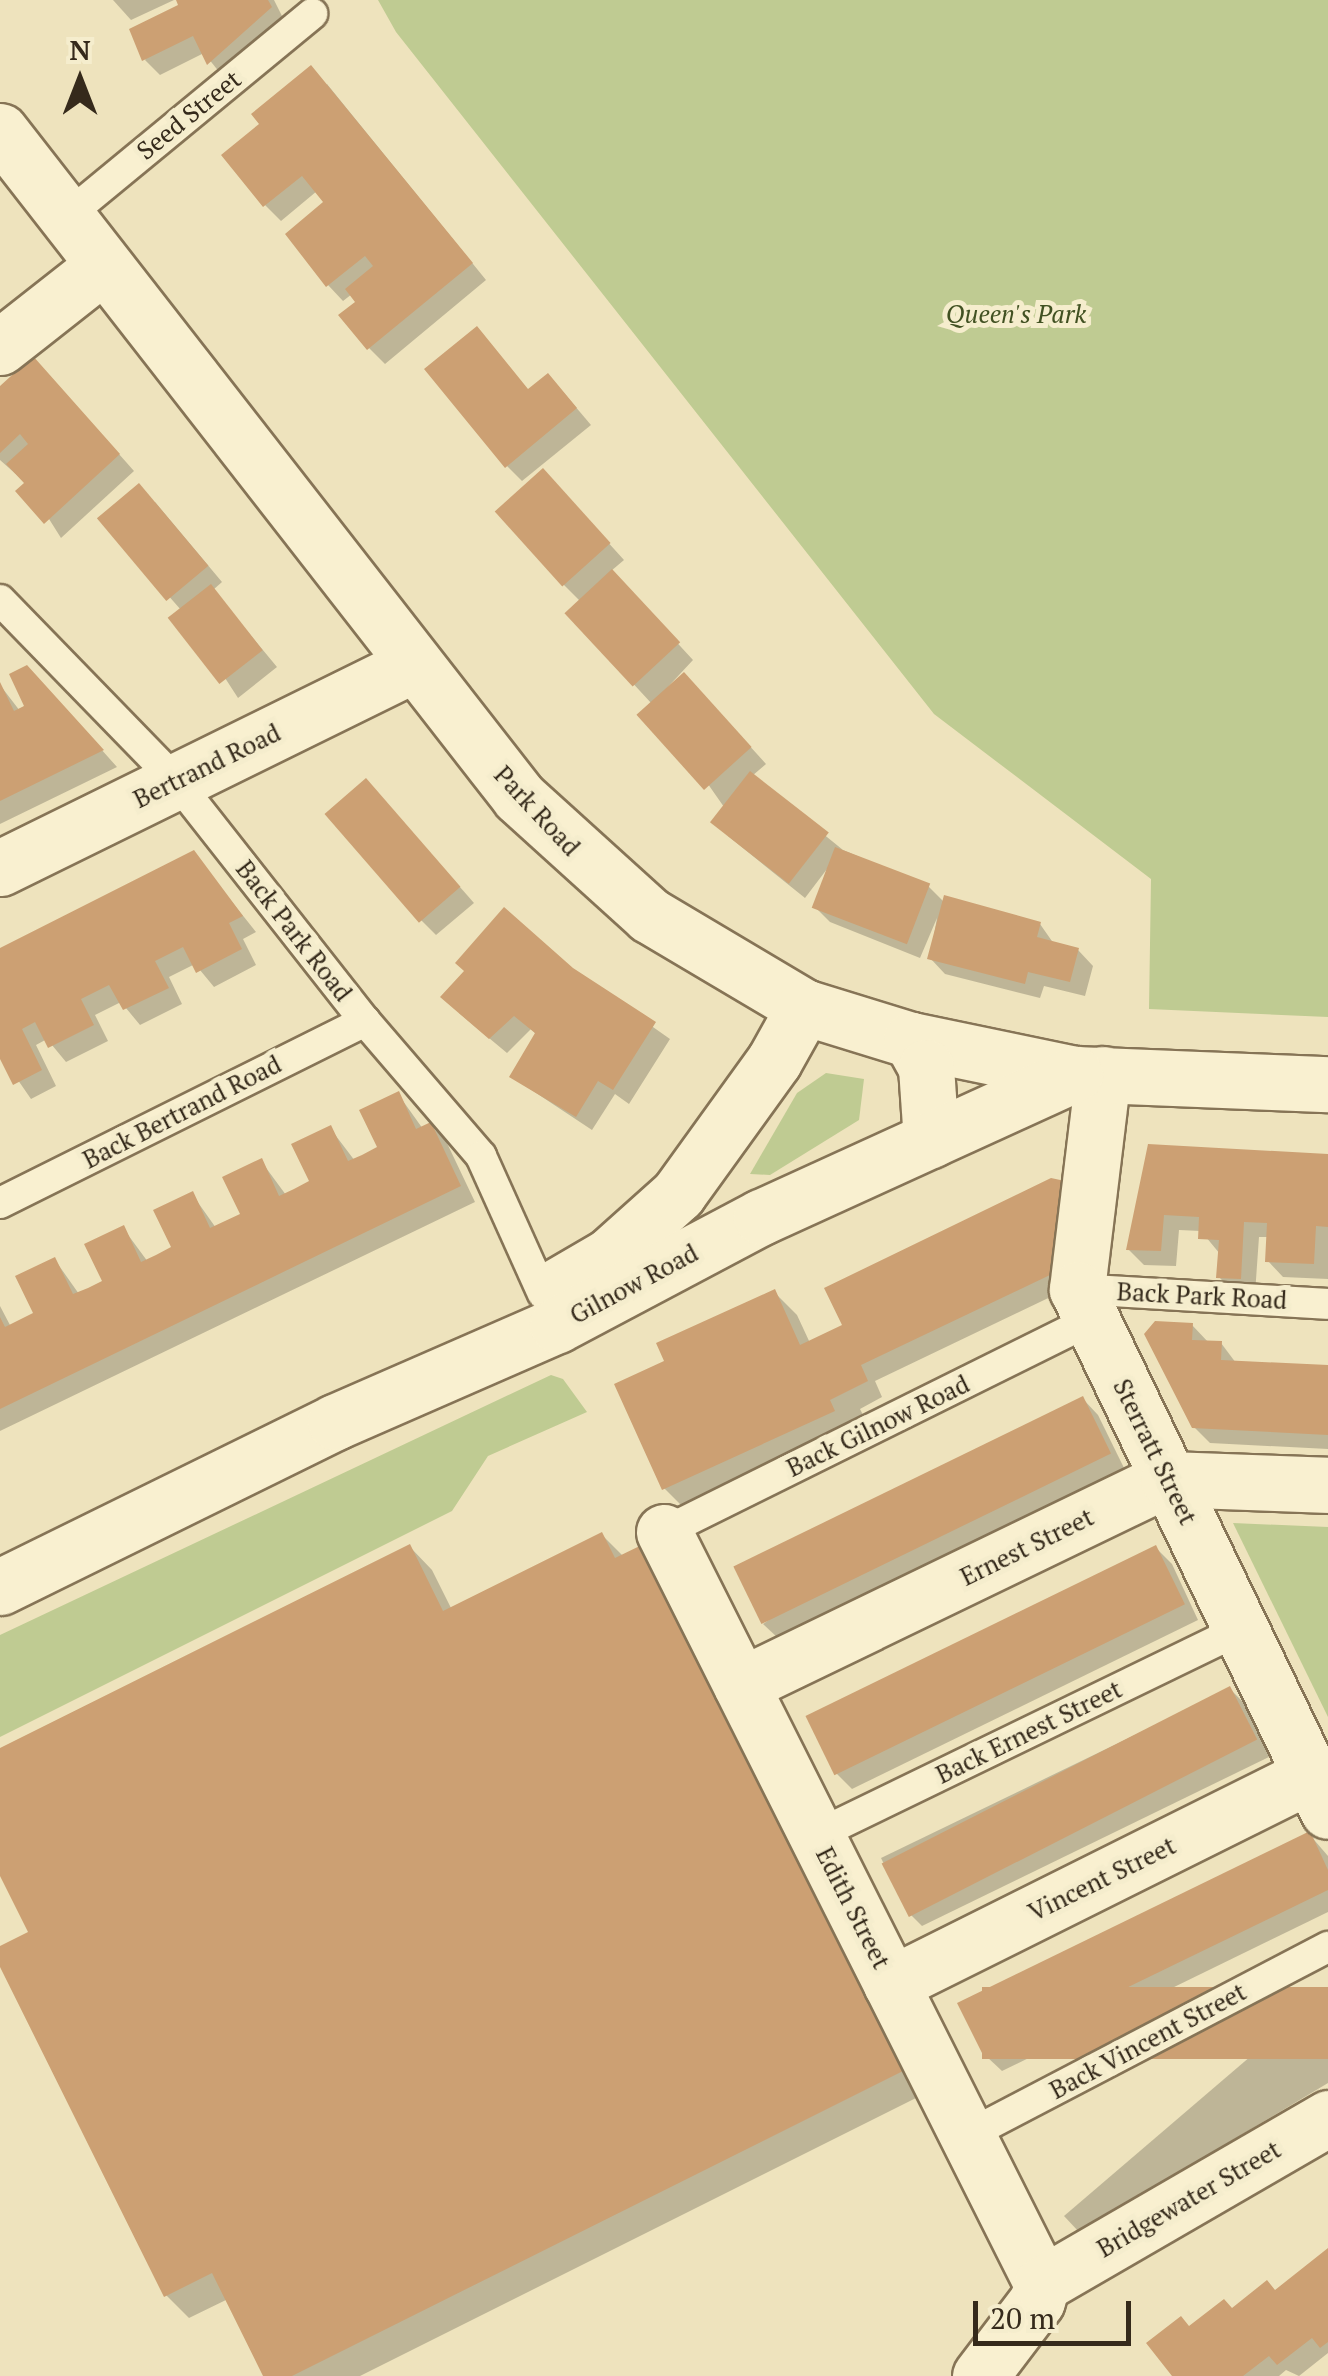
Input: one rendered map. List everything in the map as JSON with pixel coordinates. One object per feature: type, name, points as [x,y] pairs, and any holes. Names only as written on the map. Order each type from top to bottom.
[{"type":"street","name":"Park Road","points":[[0,130],[519,797],[582,859],[649,915],[804,1007],[911,1040],[1089,1074],[1328,1084]]},
{"type":"street","points":[[0,347],[103,266]]},
{"type":"street","name":"Bertrand Road","points":[[0,868],[414,664]]},
{"type":"street","name":"Gilnow Road","points":[[335,1422],[609,1256],[678,1194],[774,1061],[804,1007]]},
{"type":"street","points":[[911,1040],[926,1066],[930,1140]]},
{"type":"street","points":[[1084,1305],[1089,1074]]},
{"type":"street","name":"Gilnow Road","points":[[0,1587],[335,1422],[558,1325],[761,1217],[930,1140],[1089,1074]]},
{"type":"street","name":"Sterratt Street","points":[[1084,1305],[1321,1793]]},
{"type":"street","name":"Ernest Street","points":[[742,1685],[1168,1479],[1328,1485]]},
{"type":"street","name":"Edith Street","points":[[664,1532],[1042,2284]]},
{"type":"street","name":"Vincent Street","points":[[892,1984],[1321,1793]]},
{"type":"street","name":"Bridgewater Street","points":[[980,2376],[1037,2301],[1042,2284],[1328,2118]]},
{"type":"lane","name":"Seed Street","points":[[66,216],[312,14]]},
{"type":"lane","name":"Back Park Road","points":[[3,608],[176,781],[364,1021],[481,1156],[543,1294]]},
{"type":"lane","name":"Back Bertrand Road","points":[[0,1204],[364,1021]]},
{"type":"lane","name":"Back Park Road","points":[[1084,1305],[1328,1304]]},
{"type":"lane","name":"Back Gilnow Road","points":[[664,1532],[1084,1305]]},
{"type":"lane","name":"Back Ernest Street","points":[[817,1835],[1241,1629]]},
{"type":"lane","name":"Back Vincent Street","points":[[968,2135],[1328,1946]]},
{"type":"green space","name":"Queen's Park","points":[[378,0],[1328,0],[1328,1017],[1149,1009],[1151,879],[934,714],[396,32]]},
{"type":"green space","points":[[826,1073],[864,1079],[859,1120],[770,1175],[750,1174],[797,1093]]},
{"type":"green space","points":[[551,1375],[563,1379],[587,1412],[488,1456],[452,1511],[0,1737],[0,1635]]},
{"type":"green space","points":[[1233,1523],[1328,1527],[1328,1717]]},
{"type":"building","points":[[176,0],[268,0],[272,7],[207,65],[193,36],[142,61],[129,29],[178,5]]},
{"type":"building","points":[[311,65],[473,263],[367,350],[338,315],[355,302],[345,289],[373,266],[365,256],[326,287],[285,234],[323,202],[302,176],[263,207],[221,155],[259,124],[251,114]]},
{"type":"building","points":[[477,326],[528,389],[548,373],[577,408],[505,468],[424,369]]},
{"type":"building","points":[[33,356],[120,454],[44,524],[15,491],[24,483],[6,464],[28,444],[20,434],[0,453],[0,386]]},
{"type":"building","points":[[543,468],[611,543],[562,587],[495,511]]},
{"type":"building","points":[[139,483],[208,566],[166,601],[97,518]]},
{"type":"building","points":[[612,569],[680,642],[633,686],[564,613]]},
{"type":"building","points":[[211,584],[263,650],[219,684],[168,618]]},
{"type":"building","points":[[27,665],[104,750],[0,801],[0,682],[14,711],[24,706],[9,674]]},
{"type":"building","points":[[684,672],[752,747],[704,790],[636,715]]},
{"type":"building","points":[[750,771],[829,833],[789,884],[710,822]]},
{"type":"building","points":[[366,778],[460,887],[419,923],[324,814]]},
{"type":"building","points":[[835,847],[930,884],[907,944],[812,908]]},
{"type":"building","points":[[194,850],[243,916],[229,923],[242,949],[196,973],[183,947],[155,961],[169,988],[123,1010],[109,985],[81,999],[94,1025],[48,1048],[35,1022],[22,1029],[42,1070],[13,1085],[0,1059],[0,948]]},
{"type":"building","points":[[944,895],[1041,922],[1037,937],[1079,948],[1070,982],[1028,972],[1025,984],[927,959]]},
{"type":"building","points":[[504,907],[573,968],[656,1022],[613,1090],[598,1081],[576,1117],[509,1077],[535,1033],[514,1016],[489,1039],[440,997],[464,971],[455,963]]},
{"type":"building","points":[[399,1091],[416,1129],[431,1122],[461,1186],[0,1409],[0,1317],[5,1327],[33,1313],[15,1276],[55,1257],[73,1294],[88,1288],[102,1281],[84,1244],[124,1225],[141,1262],[156,1255],[171,1247],[153,1210],[193,1191],[210,1228],[240,1214],[222,1177],[262,1158],[279,1196],[294,1189],[309,1181],[291,1144],[331,1125],[348,1161],[362,1155],[377,1147],[359,1110]]},
{"type":"building","points":[[1148,1144],[1328,1154],[1328,1227],[1316,1226],[1314,1264],[1265,1262],[1267,1223],[1244,1222],[1241,1279],[1216,1278],[1219,1240],[1198,1239],[1199,1217],[1164,1215],[1161,1251],[1126,1250]]},
{"type":"building","points":[[1051,1178],[1065,1181],[1050,1275],[861,1365],[868,1381],[830,1400],[835,1411],[662,1490],[614,1384],[664,1361],[656,1343],[775,1289],[800,1345],[842,1325],[824,1288]]},
{"type":"building","points":[[1155,1321],[1193,1323],[1192,1340],[1222,1341],[1221,1360],[1328,1365],[1328,1435],[1192,1428],[1144,1334]]},
{"type":"building","points":[[1083,1396],[1111,1454],[761,1624],[733,1567]]},
{"type":"building","points":[[602,1532],[615,1558],[652,1540],[915,2065],[292,2376],[263,2376],[212,2273],[164,2297],[0,1967],[0,1946],[28,1932],[0,1876],[0,1748],[410,1544],[443,1611]]},
{"type":"building","points":[[1156,1545],[1185,1604],[834,1775],[805,1716]]},
{"type":"building","points":[[1230,1686],[1257,1739],[909,1917],[882,1864]]},
{"type":"building","points":[[1310,1831],[1328,1870],[1328,1890],[984,2057],[957,2003]]},
{"type":"building","points":[[982,1987],[1328,1987],[1328,2059],[982,2059]]},
{"type":"building","points":[[1328,2248],[1328,2342],[1320,2348],[1312,2338],[1277,2365],[1269,2356],[1243,2376],[1172,2376],[1146,2343],[1181,2316],[1189,2326],[1224,2299],[1232,2308],[1267,2280],[1275,2290]]}]
